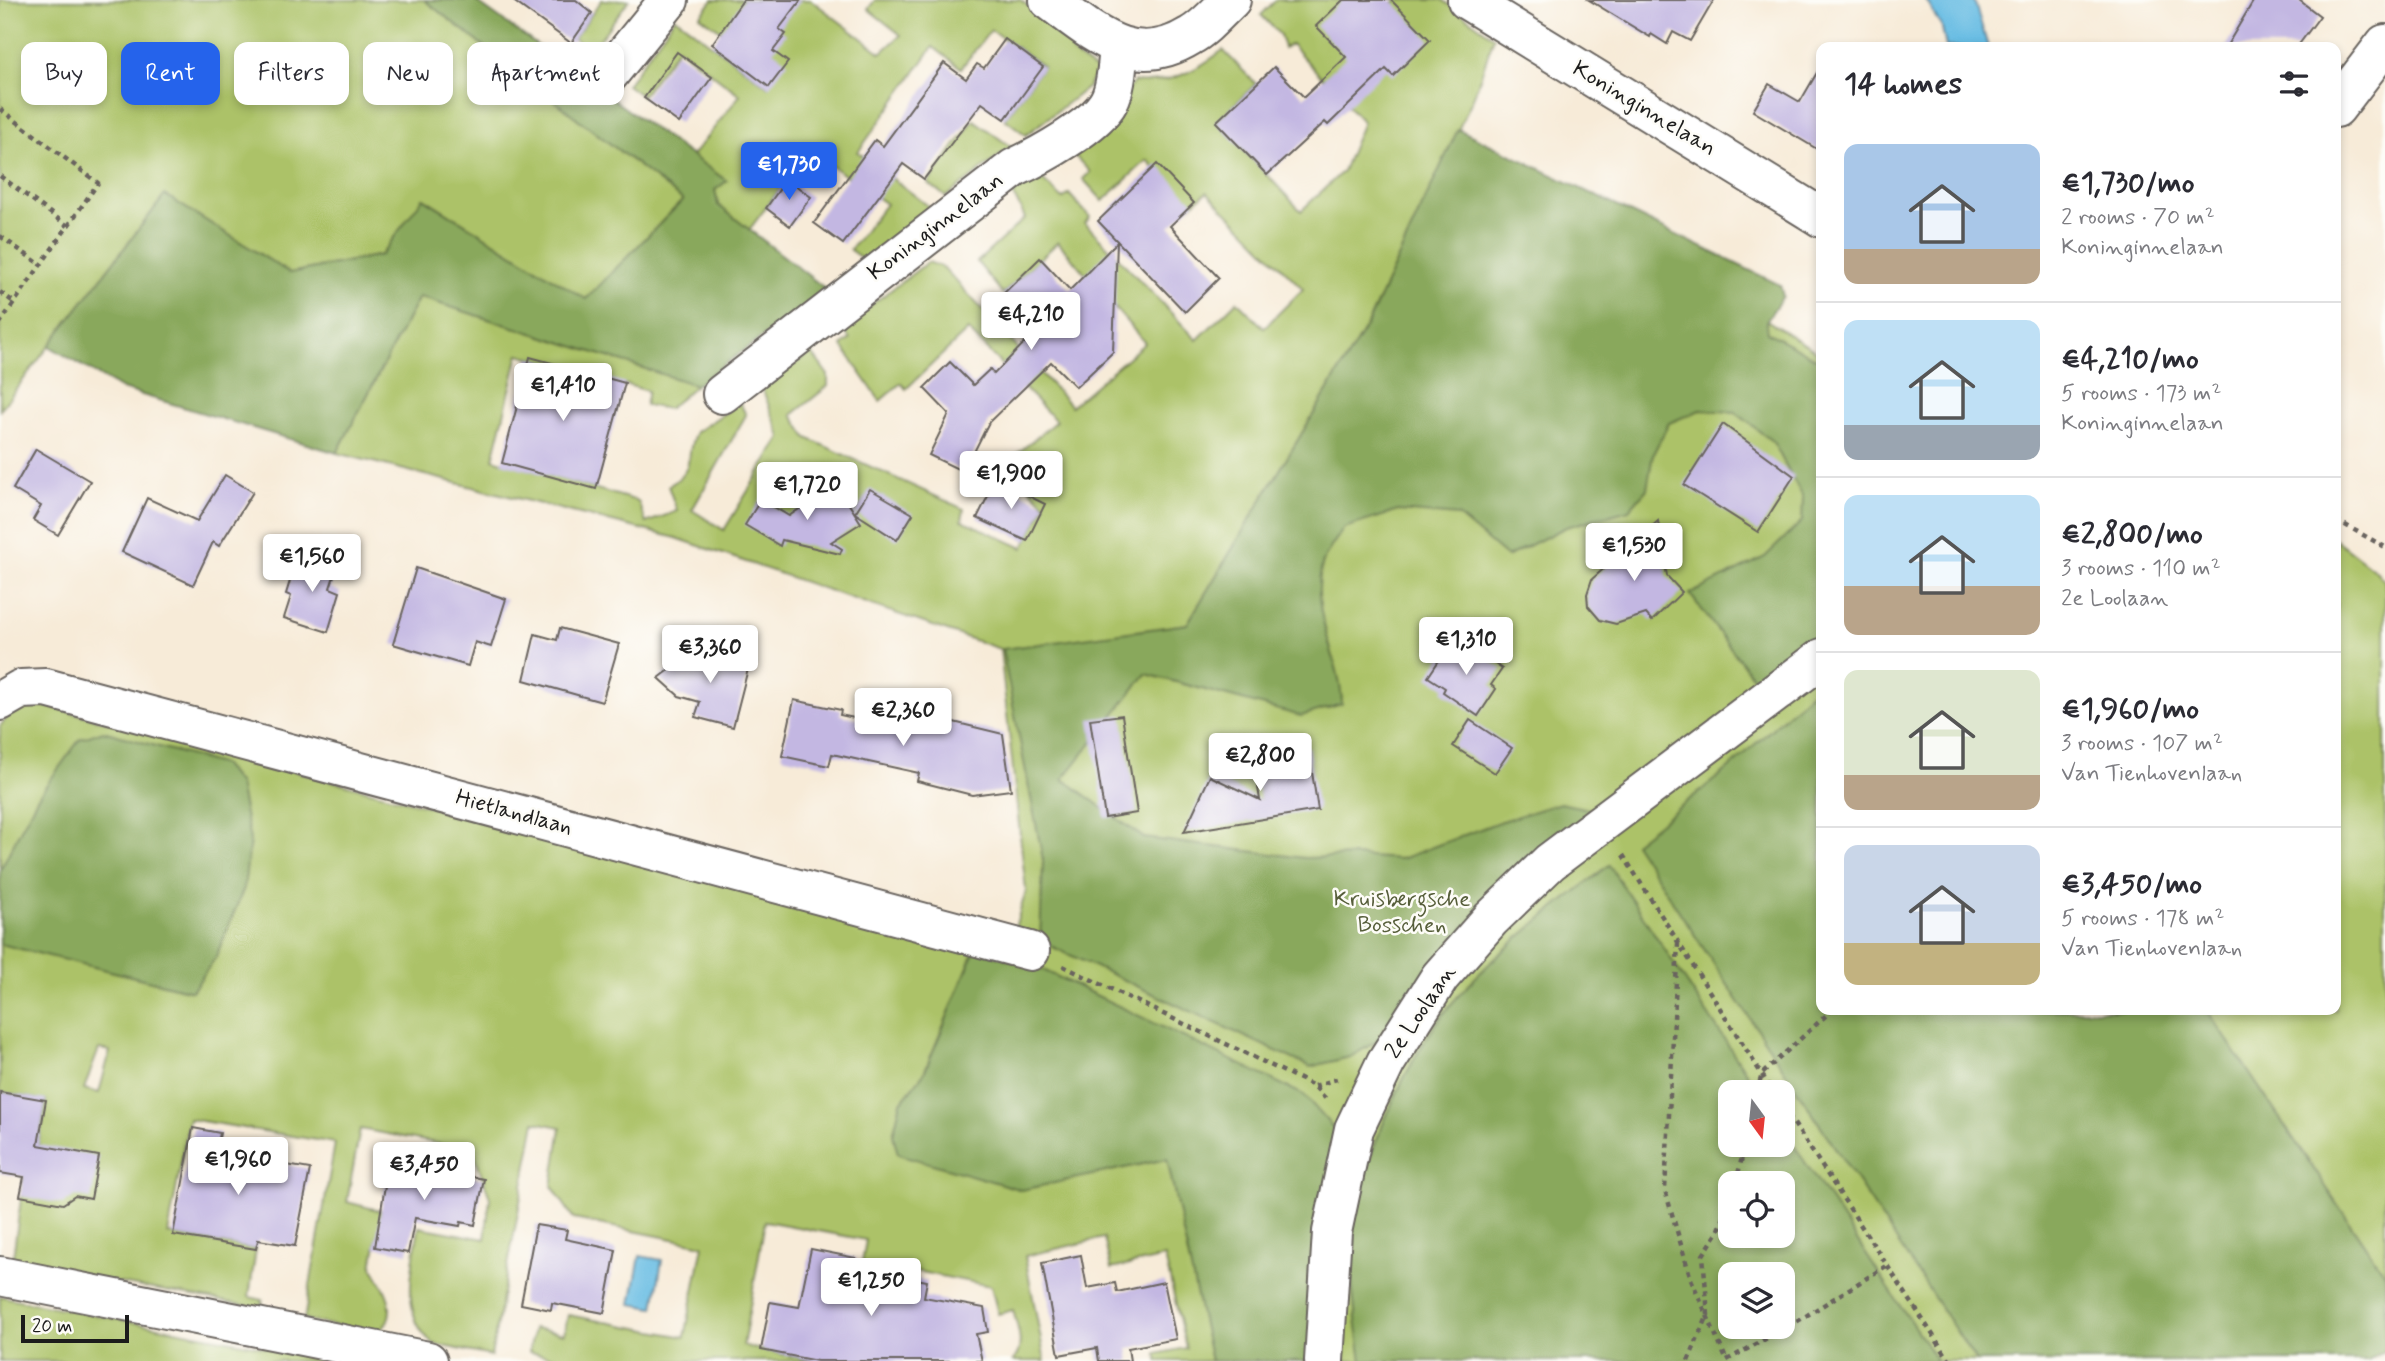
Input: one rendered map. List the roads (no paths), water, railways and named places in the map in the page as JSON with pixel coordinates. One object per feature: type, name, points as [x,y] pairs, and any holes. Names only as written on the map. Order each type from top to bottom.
[{"type":"street","points":[[624,56],[669,0]]},
{"type":"street","points":[[1049,0],[1104,40],[1119,47],[1143,51],[1169,47],[1192,36],[1231,0]]},
{"type":"street","name":"Koninginnelaan","points":[[1468,0],[1816,214]]},
{"type":"street","points":[[2341,101],[2385,44]]},
{"type":"street","name":"Koninginnelaan","points":[[722,394],[1014,168],[1042,156],[1101,113],[1110,101],[1119,47]]},
{"type":"street","name":"2e Loolaan","points":[[1324,1361],[1332,1232],[1354,1129],[1386,1062],[1440,977],[1491,919],[1550,862],[1742,721],[1816,663]]},
{"type":"street","name":"Hietlandlaan","points":[[0,701],[22,689],[46,688],[1030,951]]},
{"type":"street","points":[[0,1276],[428,1361]]},
{"type":"water","points":[[1926,0],[1974,0],[1987,42],[1945,42],[1942,28]]},
{"type":"water","points":[[640,1256],[662,1260],[654,1308],[631,1304]]},
{"type":"park label","name":"Kruisbergsche Bosschen","points":[[1402,913]]}]
